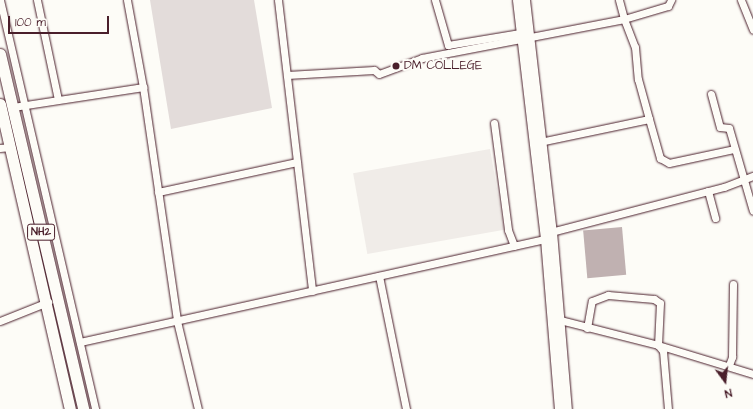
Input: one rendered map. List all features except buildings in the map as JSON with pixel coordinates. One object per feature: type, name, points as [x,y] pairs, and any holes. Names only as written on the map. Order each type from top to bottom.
[{"type":"highway","name":"NH2","points":[[0,54],[82,409]]},
{"type":"highway","name":"NH2","points":[[0,104],[5,148],[45,303],[70,409]]},
{"type":"main road","points":[[516,0],[524,37],[540,142],[559,409]]},
{"type":"main road","points":[[525,0],[524,37],[547,235],[560,320],[567,409]]},
{"type":"street","points":[[0,0],[26,105],[96,409]]},
{"type":"street","points":[[37,0],[58,100]]},
{"type":"street","points":[[127,0],[143,87],[177,320],[198,409]]},
{"type":"street","points":[[278,0],[312,291]]},
{"type":"street","points":[[436,0],[448,45],[524,37]]},
{"type":"street","points":[[619,0],[624,19],[635,47],[638,79],[660,158],[669,163],[734,149]]},
{"type":"street","points":[[287,75],[374,70],[379,74],[422,58],[524,37],[624,19],[668,6],[671,0]]},
{"type":"street","points":[[742,0],[753,30]]},
{"type":"street","points":[[13,107],[143,87]]},
{"type":"street","points":[[711,94],[720,127],[729,128],[742,180],[753,211]]},
{"type":"street","points":[[540,142],[649,119]]},
{"type":"street","points":[[494,123],[508,230],[514,246]]},
{"type":"street","points":[[158,192],[297,162]]},
{"type":"street","points":[[80,342],[514,246],[547,235],[708,191],[753,176]]},
{"type":"street","points":[[708,191],[715,218]]},
{"type":"street","points":[[379,276],[406,409]]},
{"type":"street","points":[[729,365],[732,357],[733,284]]},
{"type":"street","points":[[588,328],[592,300],[608,295],[654,299],[660,303],[658,345],[663,351],[668,409]]},
{"type":"street","points":[[0,321],[56,299]]},
{"type":"street","points":[[560,320],[658,345],[729,365],[753,374]]},
{"type":"shaded area","points":[[150,0],[254,0],[272,108],[171,129]]},
{"type":"shaded area","points":[[490,149],[504,230],[367,254],[353,173]]},
{"type":"shaded area","points":[[622,227],[626,275],[587,278],[583,230]]},
{"type":"place","name":"DM COLLEGE","points":[[396,66]]}]
